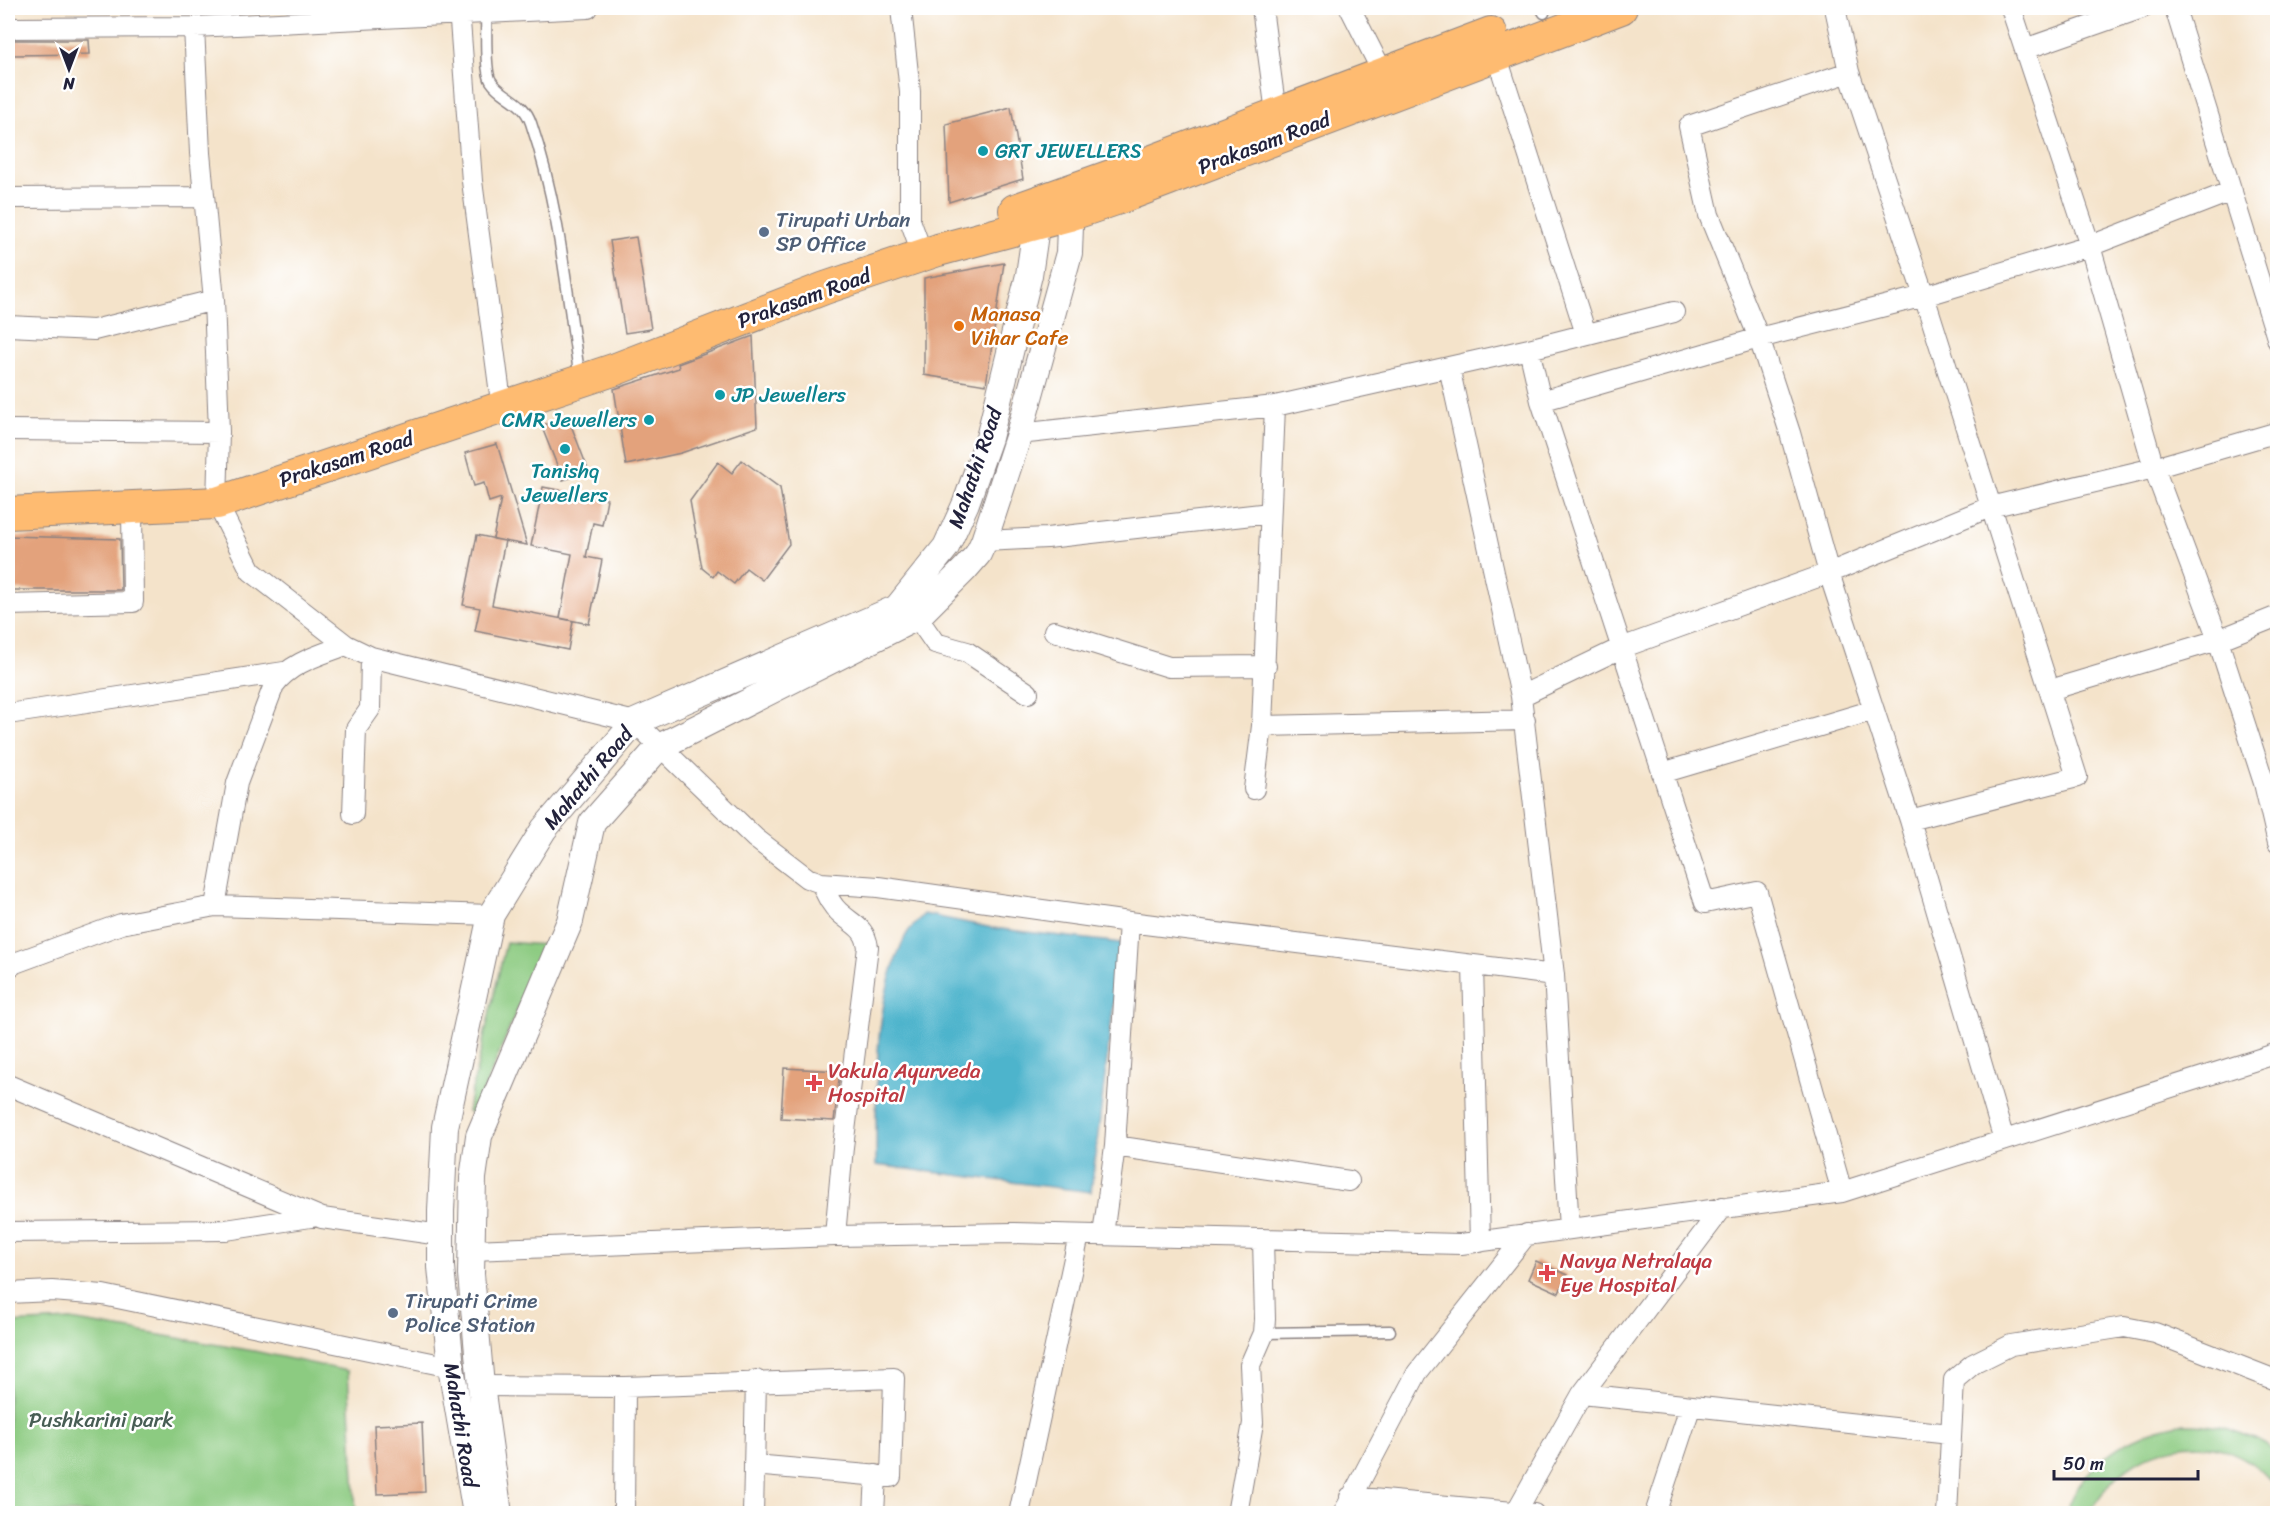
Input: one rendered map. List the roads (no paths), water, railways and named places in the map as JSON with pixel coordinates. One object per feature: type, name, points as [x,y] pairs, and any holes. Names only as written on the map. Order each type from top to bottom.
[{"type":"main road","name":"Prakasam Road","points":[[8,497],[131,494],[217,495],[500,393],[579,372],[783,287],[918,242],[1067,204],[1621,8]]},
{"type":"main road","name":"Prakasam Road","points":[[1067,204],[1276,113],[1548,10]]},
{"type":"main road","name":"Prakasam Road","points":[[8,513],[132,508],[217,495],[938,250],[1033,214]]},
{"type":"street","points":[[8,28],[195,27],[252,16],[588,8]]},
{"type":"street","points":[[901,8],[909,92],[909,220],[918,242]]},
{"type":"street","points":[[1262,8],[1276,113]]},
{"type":"street","points":[[1350,8],[1383,72]]},
{"type":"street","points":[[1835,8],[1850,72],[2077,777],[1910,820]]},
{"type":"street","points":[[2011,8],[2090,246],[2154,468],[2218,640],[2264,783],[2277,843]]},
{"type":"street","points":[[2025,49],[2142,8]]},
{"type":"street","points":[[2175,8],[2277,341]]},
{"type":"street","points":[[459,11],[472,181],[500,393]]},
{"type":"street","points":[[195,27],[204,197],[214,300],[219,432],[217,495],[251,571],[346,645],[371,657],[635,722],[755,838],[807,878],[821,883],[878,887],[1129,922],[1554,975]]},
{"type":"street","points":[[1496,54],[1586,334]]},
{"type":"street","points":[[1850,72],[1689,126],[1710,215],[1759,338],[1790,434],[1829,573],[1910,820],[2004,1140]]},
{"type":"street","points":[[1541,401],[1759,338],[1924,296],[2090,246],[2232,191]]},
{"type":"street","points":[[8,198],[204,197]]},
{"type":"street","name":"Mahathi Road","points":[[499,1514],[481,1386],[471,1274],[473,1178],[479,1136],[570,921],[592,823],[659,747],[917,617],[978,555],[1019,434],[1069,253],[1071,237],[1067,204]]},
{"type":"street","name":"Mahathi Road","points":[[476,1514],[451,1367],[440,1235],[445,1127],[491,915],[544,829],[635,722],[897,608],[939,556],[958,524],[989,438],[1029,275],[1033,214]]},
{"type":"street","points":[[8,326],[94,330],[214,300]]},
{"type":"street","points":[[1019,434],[1275,406],[1529,349],[1674,312]]},
{"type":"street","points":[[1529,349],[1541,401],[1705,903],[1757,892],[1842,1192]]},
{"type":"street","points":[[1449,367],[1525,720],[1554,975],[1569,1229]]},
{"type":"street","points":[[1254,789],[1262,726],[1266,666],[1275,406]]},
{"type":"street","points":[[8,430],[219,432]]},
{"type":"street","points":[[1521,696],[1621,648],[1829,573],[1990,507],[2154,468],[2277,432]]},
{"type":"street","points":[[8,605],[133,602],[132,508]]},
{"type":"street","points":[[984,541],[1047,538],[1270,513]]},
{"type":"street","points":[[2050,690],[2218,640],[2277,616]]},
{"type":"street","points":[[917,617],[935,643],[967,652],[1028,693]]},
{"type":"street","points":[[1053,630],[1169,667],[1266,666]]},
{"type":"street","points":[[8,714],[284,672],[346,645]]},
{"type":"street","points":[[353,814],[356,729],[370,709],[371,657]]},
{"type":"street","points":[[215,906],[237,783],[274,686],[284,672]]},
{"type":"street","points":[[1662,773],[1874,710]]},
{"type":"street","points":[[1262,726],[1525,720]]},
{"type":"street","points":[[821,883],[830,902],[839,912],[863,929],[868,947],[843,1147],[835,1236]]},
{"type":"street","points":[[8,968],[121,924],[215,906],[491,915]]},
{"type":"street","points":[[1104,1235],[1115,1146],[1129,922]]},
{"type":"street","points":[[1473,965],[1480,1242]]},
{"type":"street","points":[[472,1250],[835,1236],[1014,1233],[1461,1244],[1480,1242],[1842,1192],[2277,1053]]},
{"type":"street","points":[[8,1084],[317,1216],[440,1235]]},
{"type":"street","points":[[1115,1146],[1349,1181]]},
{"type":"street","points":[[1527,1234],[1417,1373],[1347,1505],[1525,1513],[1582,1394],[1723,1207]]},
{"type":"street","points":[[8,1232],[226,1230],[317,1216]]},
{"type":"street","points":[[1018,1514],[1079,1235]]},
{"type":"street","points":[[1238,1514],[1253,1423],[1250,1365],[1264,1333],[1263,1239]]},
{"type":"street","points":[[8,1293],[52,1291],[103,1295],[451,1367]]},
{"type":"street","points":[[1947,1514],[1954,1380],[1973,1364],[2011,1345],[2124,1327],[2155,1334],[2277,1381]]},
{"type":"street","points":[[481,1386],[625,1386],[756,1380],[894,1378],[891,1477],[754,1465]]},
{"type":"street","points":[[753,1514],[756,1380]]},
{"type":"street","points":[[624,1514],[625,1386]]},
{"type":"street","points":[[1582,1394],[1690,1408],[1950,1434]]},
{"type":"street","points":[[1655,1514],[1690,1408]]},
{"type":"street","points":[[874,1514],[876,1475]]},
{"type":"lane","points":[[493,10],[489,76],[495,85],[516,100],[530,120],[552,194],[579,372]]},
{"type":"lane","points":[[1264,1333],[1390,1331]]},
{"type":"water","points":[[924,914],[993,928],[1121,943],[1091,1192],[876,1165],[878,1048],[881,1019],[895,962],[906,935]]},
{"type":"place","name":"GRT JEWELLERS","points":[[983,151]]},
{"type":"place","name":"Tirupati Urban SP Office","points":[[764,232]]},
{"type":"place","name":"Manasa Vihar Cafe","points":[[959,326]]},
{"type":"place","name":"JP Jewellers","points":[[720,395]]},
{"type":"place","name":"CMR Jewellers","points":[[649,420]]},
{"type":"place","name":"Tanishq Jewellers","points":[[565,449]]},
{"type":"place","name":"Vakula Ayurveda Hospital","points":[[814,1083]]},
{"type":"place","name":"Navya Netralaya Eye Hospital","points":[[1547,1273]]},
{"type":"place","name":"Tirupati Crime Police Station","points":[[393,1313]]},
{"type":"park label","name":"Pushkarini park","points":[[101,1420]]}]
